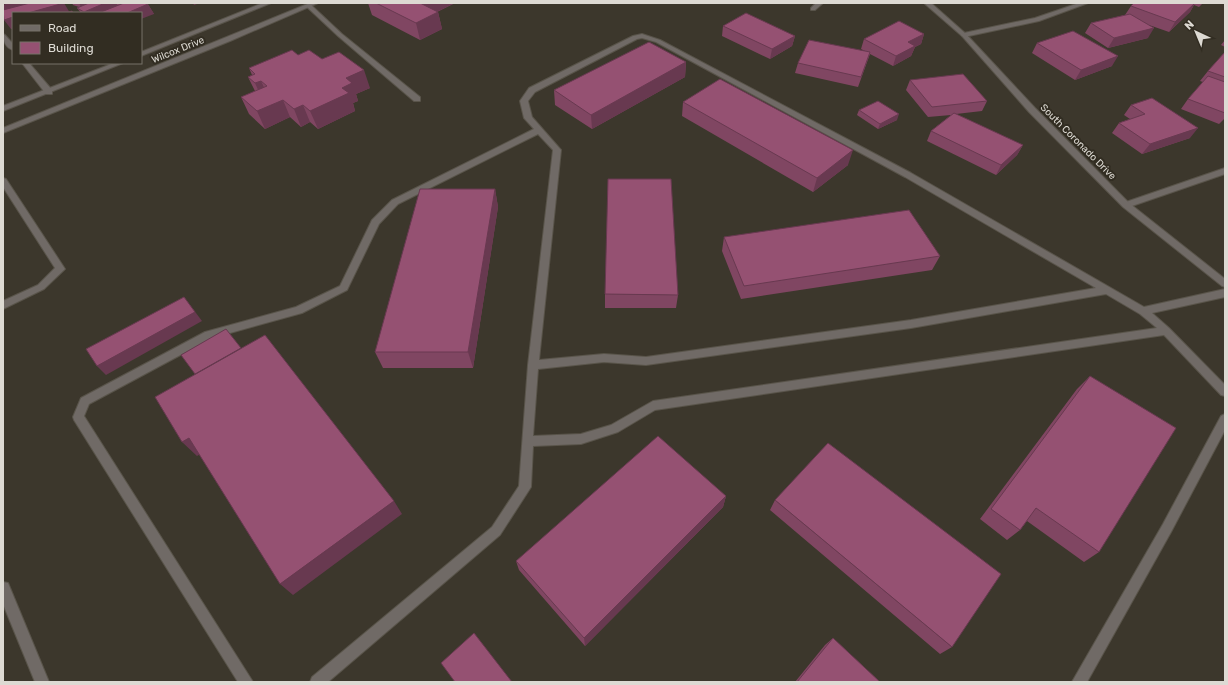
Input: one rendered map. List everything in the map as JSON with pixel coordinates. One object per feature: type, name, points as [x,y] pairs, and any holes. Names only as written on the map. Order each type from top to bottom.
[{"type":"street","name":"Wilcox Drive","points":[[142,54],[268,3]]},
{"type":"street","points":[[813,9],[820,3]]},
{"type":"street","name":"South Coronado Drive","points":[[927,3],[964,35],[1032,110],[1126,206],[1225,284]]},
{"type":"street","points":[[964,35],[1036,20],[1085,3]]},
{"type":"street","name":"Wilcox Drive","points":[[3,131],[310,4]]},
{"type":"street","points":[[310,4],[345,40],[417,98]]},
{"type":"street","points":[[3,36],[12,47]]},
{"type":"street","points":[[317,682],[496,530],[525,487],[534,365],[558,150],[528,118],[524,101],[532,90],[635,36],[642,36],[658,41],[908,175],[1143,311],[1166,332],[1225,392]]},
{"type":"street","points":[[26,64],[49,92]]},
{"type":"street","points":[[3,109],[118,64]]},
{"type":"street","points":[[246,682],[78,417],[85,401],[209,335],[299,310],[344,288],[375,222],[395,202],[539,130]]},
{"type":"street","points":[[1126,206],[1225,171]]},
{"type":"street","points":[[3,182],[60,269],[41,287],[3,305]]},
{"type":"street","points":[[534,365],[604,358],[646,361],[911,324],[1107,290]]},
{"type":"street","points":[[1143,311],[1225,293]]},
{"type":"street","points":[[528,441],[581,439],[614,429],[652,406],[1166,332]]},
{"type":"street","points":[[1079,682],[1167,528],[1225,420]]},
{"type":"street","points":[[3,588],[42,682]]},
{"type":"building","points":[[30,3],[64,3],[32,12],[12,12],[12,17],[4,20],[3,10]]},
{"type":"building","points":[[89,3],[105,3],[84,12],[77,8]]},
{"type":"building","points":[[124,3],[148,4],[129,12],[101,12]]},
{"type":"building","points":[[376,3],[420,3],[438,12],[416,23]]},
{"type":"building","points":[[1134,3],[1195,3],[1175,22],[1131,6]]},
{"type":"building","points":[[746,13],[795,36],[772,49],[723,26]]},
{"type":"building","points":[[1130,14],[1154,28],[1114,38],[1091,23]]},
{"type":"building","points":[[899,21],[924,34],[908,42],[915,46],[896,56],[864,39]]},
{"type":"building","points":[[1073,31],[1118,56],[1081,70],[1037,43]]},
{"type":"building","points":[[809,40],[870,52],[861,77],[798,63]]},
{"type":"building","points":[[649,42],[686,62],[591,115],[554,90]]},
{"type":"building","points":[[292,50],[298,55],[309,50],[322,59],[339,52],[364,70],[346,78],[352,83],[342,88],[349,93],[310,111],[303,105],[294,109],[283,100],[257,111],[241,97],[267,86],[261,81],[255,83],[248,77],[255,74],[249,68]]},
{"type":"building","points":[[1225,52],[1225,77],[1208,71]]},
{"type":"building","points":[[963,74],[987,101],[932,107],[910,80]]},
{"type":"building","points":[[1208,76],[1225,82],[1225,113],[1188,99]]},
{"type":"building","points":[[720,79],[853,150],[817,178],[683,102]]},
{"type":"building","points":[[1152,98],[1198,128],[1150,144],[1119,123],[1145,114],[1131,105]]},
{"type":"building","points":[[878,101],[899,114],[880,124],[859,110]]},
{"type":"building","points":[[954,113],[1023,145],[1001,165],[931,131]]},
{"type":"building","points":[[608,179],[671,179],[678,295],[605,294]]},
{"type":"building","points":[[420,189],[495,189],[468,352],[375,352]]},
{"type":"building","points":[[909,210],[940,256],[744,286],[724,237]]},
{"type":"building","points":[[184,297],[195,312],[97,366],[86,349]]},
{"type":"building","points":[[226,329],[241,348],[195,374],[181,355]]},
{"type":"building","points":[[265,335],[394,501],[280,584],[189,438],[182,442],[155,397]]},
{"type":"building","points":[[1090,376],[1176,428],[1099,552],[1036,508],[1020,530],[991,509]]},
{"type":"building","points":[[658,436],[726,496],[584,638],[516,561]]},
{"type":"building","points":[[828,443],[1001,574],[952,647],[775,500]]},
{"type":"building","points":[[474,633],[512,682],[455,682],[441,663]]},
{"type":"building","points":[[833,638],[880,682],[797,682]]}]
